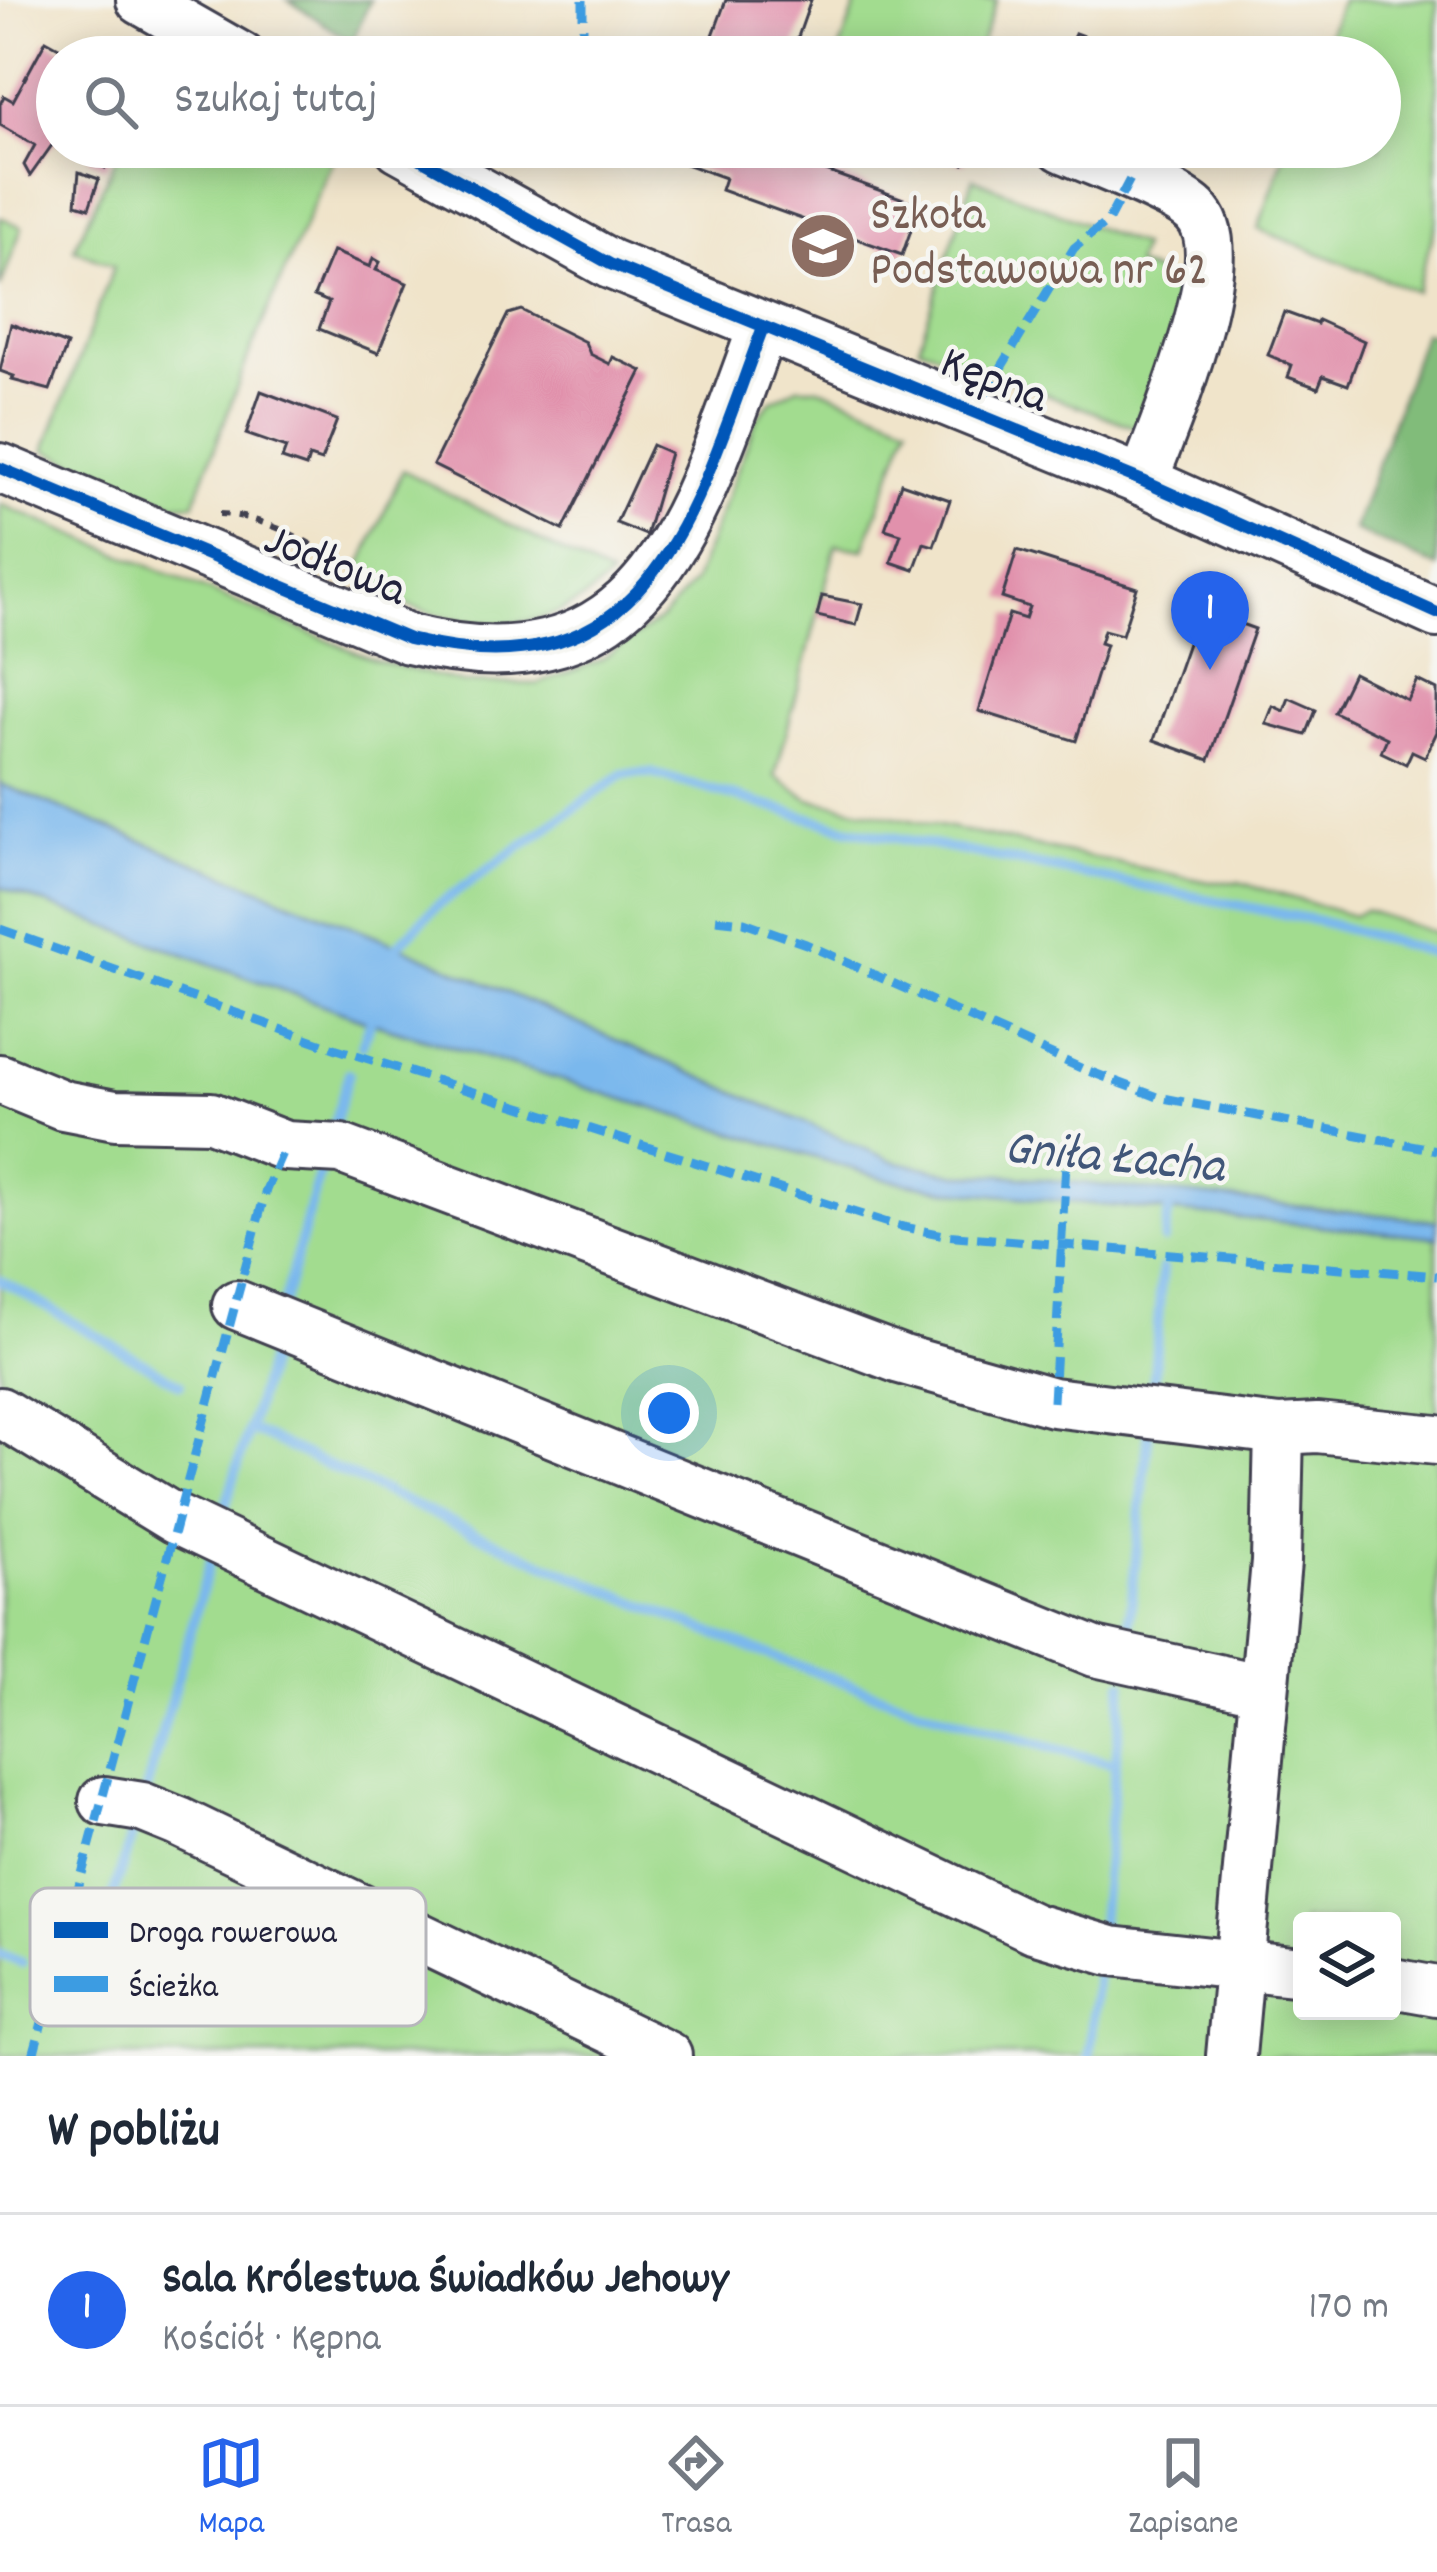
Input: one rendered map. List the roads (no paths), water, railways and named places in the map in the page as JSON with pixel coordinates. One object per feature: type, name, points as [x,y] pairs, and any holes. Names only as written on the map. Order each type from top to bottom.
[{"type":"street","points":[[161,12],[204,36]]},
{"type":"street","name":"Kępna","points":[[437,168],[610,264],[762,330],[1143,481],[1437,613]]},
{"type":"street","points":[[1107,168],[1194,210],[1211,246],[1209,286],[1143,481]]},
{"type":"street","name":"Jodłowa","points":[[0,468],[410,639],[462,652],[508,654],[552,646],[601,621],[646,585],[671,553],[762,330]]},
{"type":"street","points":[[0,1078],[63,1105],[115,1115],[211,1118],[285,1146],[341,1150],[900,1359],[1053,1402],[1279,1430],[1317,1428],[1437,1440]]},
{"type":"street","points":[[237,1306],[1095,1652],[1264,1689]]},
{"type":"street","points":[[0,1412],[175,1519],[1033,1928],[1089,1947],[1293,1971]]},
{"type":"street","points":[[1232,2056],[1276,1562],[1279,1430]]},
{"type":"street","points":[[104,1801],[142,1807],[179,1822],[317,1888]]},
{"type":"street","points":[[426,1940],[667,2056]]},
{"type":"street","points":[[1401,1985],[1437,1991]]},
{"type":"water","name":"Gniła Łacha","points":[[0,784],[398,945],[893,1161],[958,1175],[1001,1175],[1437,1221],[1437,1237],[947,1190],[886,1179],[370,1022],[0,887]]},
{"type":"waterway","points":[[398,945],[438,905],[623,774],[651,773],[846,828],[1319,921],[1437,954]]},
{"type":"waterway","points":[[362,1045],[370,1022]]},
{"type":"waterway","points":[[332,1130],[349,1073]]},
{"type":"waterway","points":[[284,1301],[322,1163]]},
{"type":"waterway","points":[[1164,1240],[1170,1204]]},
{"type":"waterway","points":[[1152,1401],[1162,1269]]},
{"type":"waterway","points":[[0,1280],[180,1384]]},
{"type":"waterway","points":[[275,1338],[249,1429],[674,1618],[892,1699],[1114,1764]]},
{"type":"waterway","points":[[220,1524],[249,1429]]},
{"type":"waterway","points":[[1127,1646],[1149,1429]]},
{"type":"waterway","points":[[146,1790],[210,1561]]},
{"type":"waterway","points":[[1100,1934],[1123,1683]]},
{"type":"waterway","points":[[115,1888],[134,1829]]},
{"type":"waterway","points":[[0,1954],[22,1963]]},
{"type":"waterway","points":[[1089,2056],[1098,1962]]},
{"type":"place","name":"Szkoła Podstawowa nr 62","points":[[823,246]]},
{"type":"place","name":"Sala Królestwa Świadków Jehowy","points":[[1210,670]]}]
